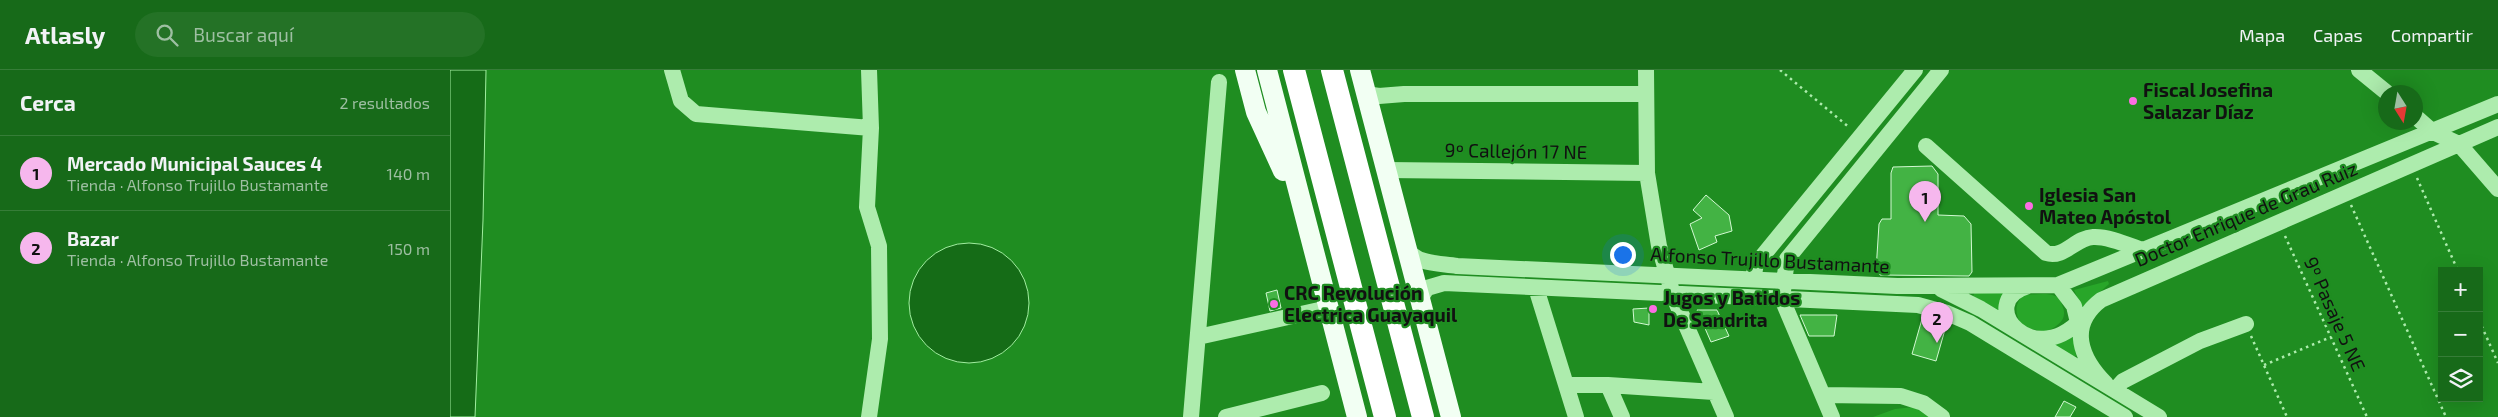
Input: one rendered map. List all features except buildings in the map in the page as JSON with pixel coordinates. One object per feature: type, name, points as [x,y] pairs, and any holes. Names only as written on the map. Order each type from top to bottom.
[{"type":"highway","points":[[1294,70],[1385,417]]},
{"type":"highway","points":[[1332,70],[1423,417]]},
{"type":"main road","points":[[1245,70],[1256,112],[1304,218]]},
{"type":"main road","points":[[1266,70],[1358,417]]},
{"type":"main road","points":[[1360,70],[1451,417]]},
{"type":"street","points":[[672,70],[681,102],[696,114],[871,128]]},
{"type":"street","points":[[868,417],[880,339],[880,246],[867,207],[871,128],[869,70]]},
{"type":"street","points":[[1646,70],[1647,173],[1666,275],[1726,417]]},
{"type":"street","points":[[1753,280],[1756,264],[1915,70]]},
{"type":"street","points":[[1832,417],[1782,299],[1782,281],[1790,255],[1941,70]]},
{"type":"street","points":[[2359,70],[2378,85]]},
{"type":"street","points":[[1191,417],[1219,82]]},
{"type":"street","points":[[1366,94],[1646,94]]},
{"type":"street","name":"Doctor Enrique de Grau Ruiz","points":[[1929,287],[2058,285],[2087,275],[2142,250],[2498,104]]},
{"type":"street","points":[[2423,123],[2433,132],[2459,144],[2498,188]]},
{"type":"street","name":"Doctor Enrique de Grau Ruiz","points":[[2082,325],[2094,305],[2115,292],[2498,127]]},
{"type":"street","points":[[1926,146],[2046,253],[2052,255],[2061,253],[2086,238],[2094,236],[2142,250]]},
{"type":"street","name":"9º Callejón 17 NE","points":[[1386,170],[1647,173]]},
{"type":"street","name":"Alfonso Trujillo Bustamante","points":[[1406,248],[1410,254],[1423,261],[1458,266],[1929,287]]},
{"type":"street","name":"Alfonso Trujillo Bustamante","points":[[1420,299],[1427,288],[1444,283],[1918,305],[1947,313],[1970,323],[2125,417]]},
{"type":"street","points":[[2058,285],[2074,306],[2082,325],[2089,365],[2110,387],[2140,412],[2159,417]]},
{"type":"street","points":[[2028,286],[2014,294],[2007,309],[2012,325],[2026,337],[2054,336],[2082,325]]},
{"type":"street","points":[[1929,287],[1951,292],[2110,387]]},
{"type":"street","points":[[1536,288],[1576,417]]},
{"type":"street","points":[[1198,337],[1328,308]]},
{"type":"street","points":[[2110,387],[2200,341],[2246,324]]},
{"type":"street","points":[[1567,385],[1608,385],[1714,392]]},
{"type":"street","points":[[1608,385],[1622,417]]},
{"type":"street","points":[[1226,417],[1322,393]]},
{"type":"street","points":[[1823,395],[1901,396],[1923,403],[1942,417]]},
{"type":"path","points":[[1780,70],[1860,137]]},
{"type":"path","points":[[2411,164],[2456,267]]},
{"type":"path","points":[[2346,193],[2446,417]]},
{"type":"path","name":"9º Pasaje 5 NE","points":[[2278,222],[2366,417]]},
{"type":"path","points":[[2246,324],[2288,417]]},
{"type":"path","points":[[2483,329],[2498,363]]},
{"type":"path","points":[[2264,365],[2331,337]]},
{"type":"shaded area","points":[[450,70],[486,70],[483,220],[475,417],[450,417]]},
{"type":"shaded area","points":[[969,243],[981,244],[992,248],[1002,253],[1011,261],[1019,270],[1024,280],[1028,291],[1028,315],[1024,326],[1019,336],[1011,345],[1002,353],[992,358],[981,362],[969,363],[957,362],[946,358],[936,353],[927,345],[919,336],[914,326],[910,315],[909,303],[910,291],[914,280],[919,270],[927,261],[936,253],[946,248],[957,244]]},
{"type":"shaded area","points":[[2108,281],[2109,284],[2082,308],[2074,290]]},
{"type":"shaded area","points":[[1975,292],[2006,292],[2001,314],[1973,296]]},
{"type":"shaded area","points":[[2048,294],[2058,297],[2064,310],[2063,319],[2058,325],[2046,332],[2022,327],[2016,311],[2023,295]]},
{"type":"shaded area","points":[[2074,333],[2076,356],[2073,357],[2053,343]]},
{"type":"shaded area","points":[[1914,407],[1929,417],[1873,417],[1895,409]]},
{"type":"place","name":"Fiscal Josefina Salazar Díaz","points":[[2133,101]]},
{"type":"place","name":"Iglesia San Mateo Apóstol","points":[[2029,206]]},
{"type":"place","name":"Mercado Municipal Sauces 4","points":[[1925,222]]},
{"type":"place","name":"CRC Revolución Electrica Guayaquil","points":[[1274,304]]},
{"type":"place","name":"Jugos y Batidos De Sandrita","points":[[1653,309]]},
{"type":"place","name":"Bazar","points":[[1937,343]]}]
